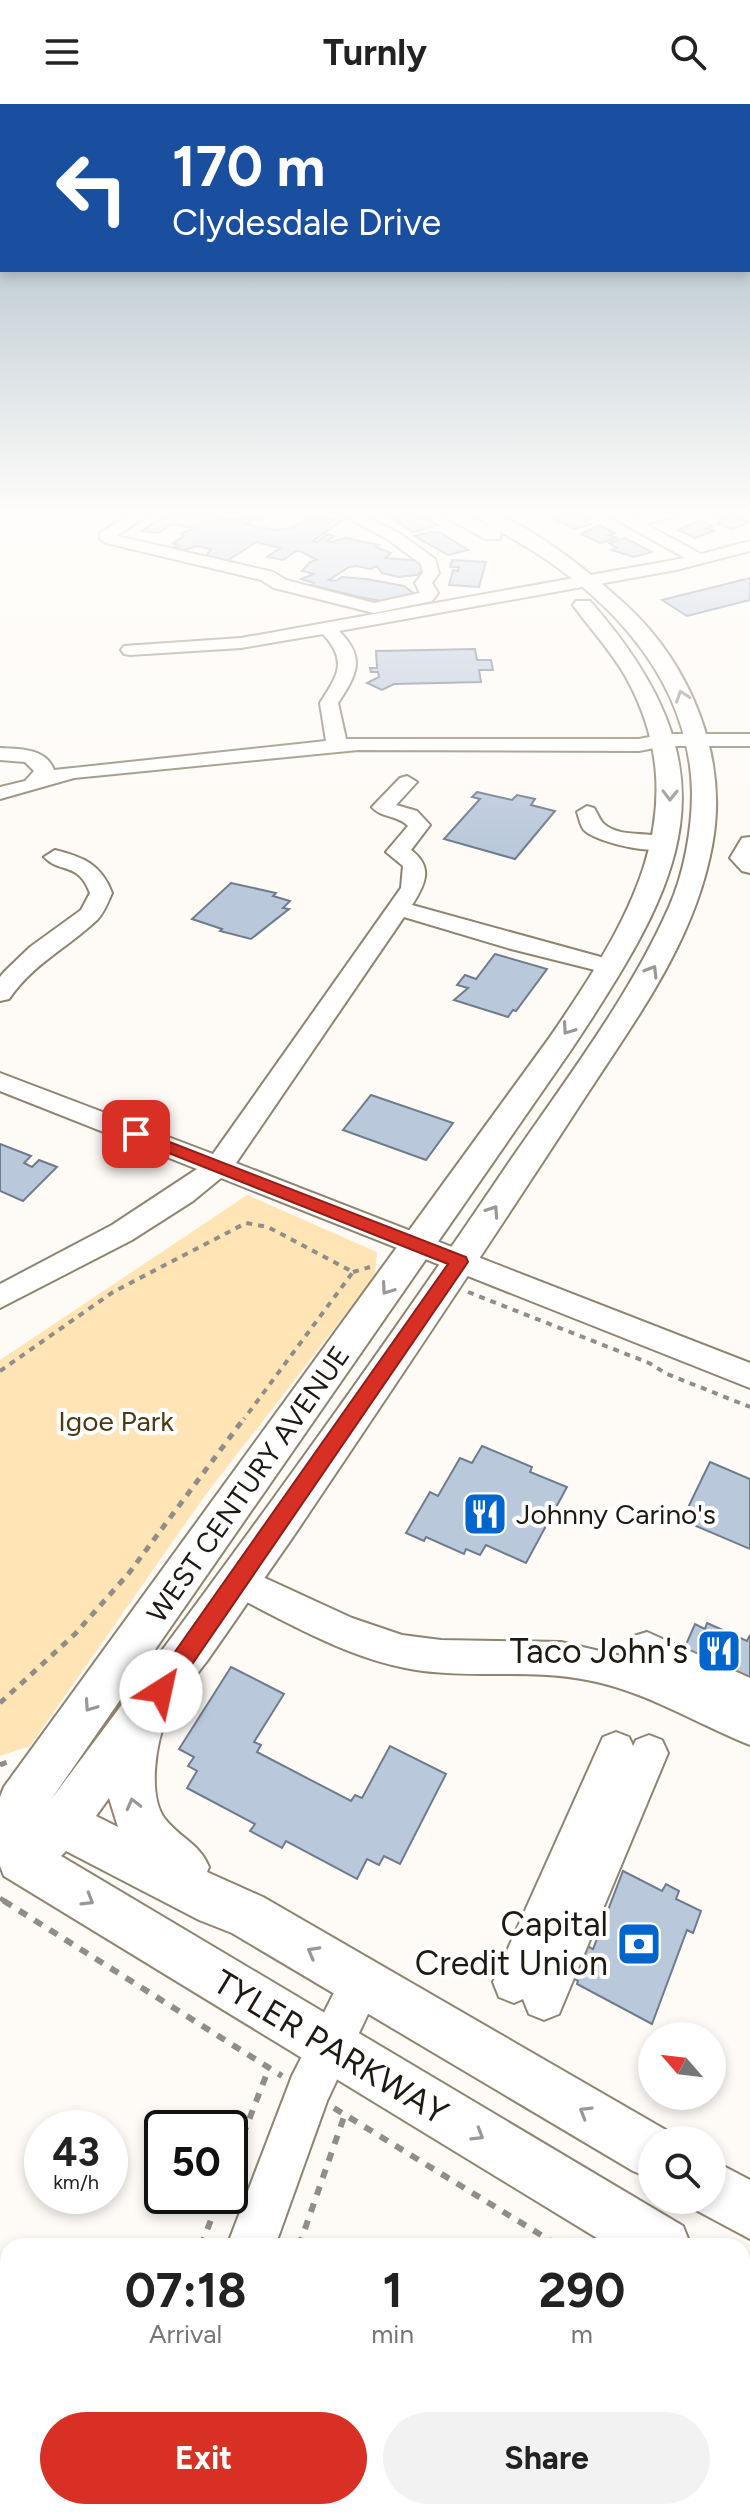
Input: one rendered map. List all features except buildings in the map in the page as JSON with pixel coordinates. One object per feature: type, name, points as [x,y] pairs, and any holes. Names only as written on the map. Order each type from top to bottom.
[{"type":"main road","name":"WEST CENTURY AVENUE","points":[[28,1808],[118,1744],[146,1713],[460,1262],[654,968],[679,917],[698,856],[704,818],[703,779],[680,740],[660,721],[603,623]]},
{"type":"main road","name":"WEST CENTURY AVENUE","points":[[7,1868],[28,1808],[611,967],[645,898],[666,840],[671,785],[680,740]]},
{"type":"main road","points":[[146,1713],[131,1774],[130,1795],[142,1829],[166,1855],[222,1889],[246,1914]]},
{"type":"main road","points":[[28,1808],[216,1903],[246,1914],[638,2144]]},
{"type":"main road","name":"TYLER PARKWAY","points":[[7,1868],[330,2046],[650,2238]]},
{"type":"main road","points":[[726,2196],[750,2211]]},
{"type":"street","points":[[130,650],[226,645],[357,623]]},
{"type":"street","points":[[327,628],[345,647],[347,664],[346,677],[329,703],[336,738]]},
{"type":"street","points":[[0,754],[20,754],[39,770],[74,772],[336,738],[639,745],[680,740],[750,740]]},
{"type":"street","points":[[0,793],[21,789],[39,770]]},
{"type":"street","points":[[0,1297],[164,1207],[218,1166],[412,888],[416,873],[411,859],[397,852],[419,825],[410,815],[382,807],[407,782]]},
{"type":"street","points":[[750,843],[741,858],[750,866]]},
{"type":"street","points":[[0,994],[12,977],[38,952],[90,914],[101,893],[96,876],[82,863],[55,857]]},
{"type":"street","points":[[398,908],[611,967]]},
{"type":"street","points":[[0,1081],[750,1376]]},
{"type":"street","points":[[239,1581],[353,1634],[400,1650],[424,1655],[563,1660],[612,1668],[636,1674],[750,1727]]},
{"type":"street","points":[[647,1648],[750,1696]]},
{"type":"street","points":[[529,1990],[632,1752]]},
{"type":"street","points":[[254,2238],[308,2092],[363,1980]]},
{"type":"path","points":[[0,1371],[113,1292],[246,1223],[268,1227],[353,1272]]},
{"type":"path","points":[[0,1703],[75,1634],[129,1573],[353,1272],[379,1265],[399,1272]]},
{"type":"path","points":[[441,1288],[458,1295],[472,1292],[750,1407]]},
{"type":"path","points":[[7,1868],[269,2068],[546,2238]]},
{"type":"path","points":[[248,2122],[269,2068]]},
{"type":"path","points":[[302,2238],[345,2114]]},
{"type":"path","points":[[204,2238],[213,2214]]},
{"type":"green space","name":"Igoe Park","points":[[247,1195],[377,1252],[375,1276],[204,1497],[30,1746],[0,1756],[0,1360]]},
{"type":"place","name":"Johnny Carino's","points":[[485,1514]]},
{"type":"place","name":"Taco John's","points":[[719,1651]]},
{"type":"place","name":"Capital Credit Union","points":[[639,1944]]},
{"type":"route","points":[[136,1134],[460,1262],[161,1691]]}]
